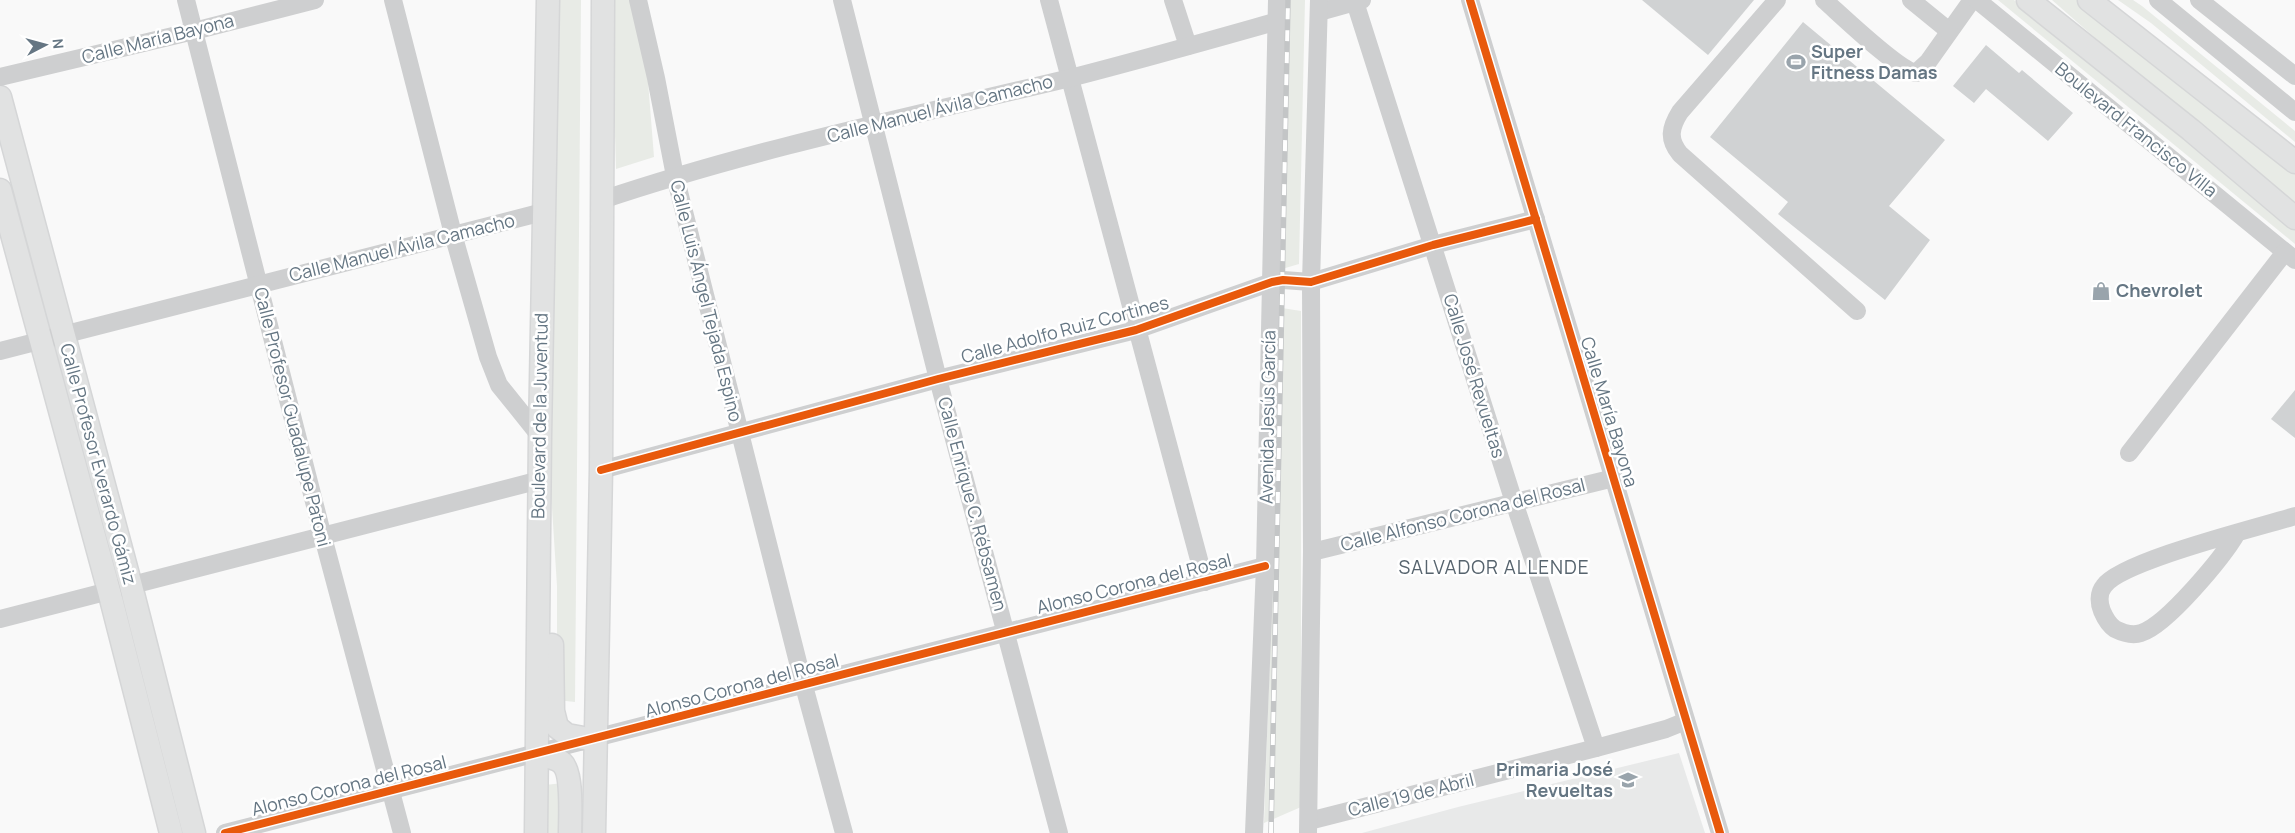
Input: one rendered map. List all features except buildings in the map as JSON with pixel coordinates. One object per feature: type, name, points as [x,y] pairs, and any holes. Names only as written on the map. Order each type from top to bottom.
[{"type":"main road","name":"Boulevard de la Juventud","points":[[536,833],[543,212],[548,0]]},
{"type":"main road","points":[[594,833],[594,740],[601,470],[603,0]]},
{"type":"main road","name":"Boulevard Francisco Villa","points":[[2028,0],[2191,130],[2295,218]]},
{"type":"main road","points":[[2089,0],[2295,162]]},
{"type":"main road","name":"Calle Profesor Everardo Gámiz","points":[[0,97],[131,586],[194,833]]},
{"type":"main road","name":"Calle Profesor Everardo Gámiz","points":[[0,190],[109,591],[171,833]]},
{"type":"main road","points":[[539,546],[550,577],[553,711],[557,727],[567,735],[594,740]]},
{"type":"main road","points":[[536,754],[563,763],[568,773],[570,833]]},
{"type":"street","name":"Calle Profesor Guadalupe Patoni","points":[[186,0],[323,537],[402,833]]},
{"type":"street","name":"Calle María Bayona","points":[[0,77],[315,0]]},
{"type":"street","points":[[393,0],[488,358],[499,385],[540,436]]},
{"type":"street","name":"Calle Luis Ángel Tejada Espino","points":[[638,0],[656,78],[675,176],[804,686],[844,833]]},
{"type":"street","name":"Calle Enrique C. Rébsamen","points":[[842,0],[938,379],[1059,833]]},
{"type":"street","points":[[1049,0],[1068,78],[1205,582]]},
{"type":"street","points":[[1173,0],[1188,46]]},
{"type":"street","name":"Avenida Jesús García","points":[[1254,833],[1265,566],[1277,0]]},
{"type":"street","name":"Calle María Bayona","points":[[1470,0],[1720,833]]},
{"type":"street","points":[[1777,0],[1680,112],[1673,122],[1672,140],[1680,154],[1857,311]]},
{"type":"street","points":[[1824,0],[1910,72],[1916,73],[1921,70],[1972,0]]},
{"type":"street","points":[[1911,0],[1949,31]]},
{"type":"street","name":"Boulevard Francisco Villa","points":[[1978,0],[2290,256]]},
{"type":"street","points":[[2158,0],[2295,112]]},
{"type":"street","points":[[2199,0],[2295,76]]},
{"type":"street","points":[[1309,827],[1312,552],[1310,282],[1319,6],[1359,1]]},
{"type":"street","name":"Calle José Revueltas","points":[[1359,1],[1514,502],[1596,748]]},
{"type":"street","name":"Calle Manuel Ávila Camacho","points":[[602,200],[675,176],[874,124],[1068,78],[1278,22]]},
{"type":"street","name":"Calle Manuel Ávila Camacho","points":[[0,351],[543,212]]},
{"type":"street","name":"Calle Adolfo Ruiz Cortines","points":[[601,470],[938,379],[1136,330],[1272,282],[1283,280],[1310,282],[1433,245],[1536,219]]},
{"type":"street","points":[[2129,453],[2290,256]]},
{"type":"street","name":"Calle Alfonso Corona del Rosal","points":[[1312,552],[1614,478]]},
{"type":"street","points":[[0,619],[540,480]]},
{"type":"street","points":[[2237,533],[2226,551],[2204,578],[2169,613],[2143,633],[2133,635],[2124,633],[2113,628],[2105,618],[2100,606],[2100,595],[2104,586],[2112,578],[2144,562],[2237,533],[2295,516]]},
{"type":"street","name":"Alonso Corona del Rosal","points":[[225,833],[594,740],[1265,566]]},
{"type":"street","name":"Calle 19 de Abril","points":[[1309,827],[1666,729],[1686,721]]},
{"type":"shaded area","points":[[560,0],[581,0],[575,702],[557,700],[557,586],[548,445]]},
{"type":"shaded area","points":[[611,0],[634,0],[644,31],[654,157],[616,169]]},
{"type":"shaded area","points":[[1287,0],[1305,0],[1299,264],[1282,269]]},
{"type":"shaded area","points":[[1998,0],[2014,0],[2295,230],[2295,244]]},
{"type":"shaded area","points":[[2052,0],[2081,0],[2295,171],[2295,203],[2118,58]]},
{"type":"shaded area","points":[[2118,0],[2133,0],[2142,6],[2295,131],[2295,142],[2151,23]]},
{"type":"shaded area","points":[[1282,308],[1301,311],[1301,807],[1264,823]]},
{"type":"shaded area","name":"Primaria José Revueltas","points":[[1679,753],[1705,833],[1362,833],[1458,807]]},
{"type":"shaded area","points":[[563,783],[564,833],[545,833],[545,785]]},
{"type":"railway","points":[[1271,833],[1288,0]]},
{"type":"cycle path","points":[[1470,0],[1720,833]]},
{"type":"cycle path","points":[[601,470],[938,379],[1136,330],[1272,282],[1283,280],[1311,282],[1433,245],[1536,219]]},
{"type":"cycle path","points":[[225,833],[1265,566]]},
{"type":"place","name":"Super Fitness Damas","points":[[1796,62]]},
{"type":"place","name":"Chevrolet","points":[[2101,291]]},
{"type":"place","name":"Primaria José Revueltas","points":[[1628,780]]},
{"type":"district","name":"SALVADOR ALLENDE","points":[[1494,567]]}]
